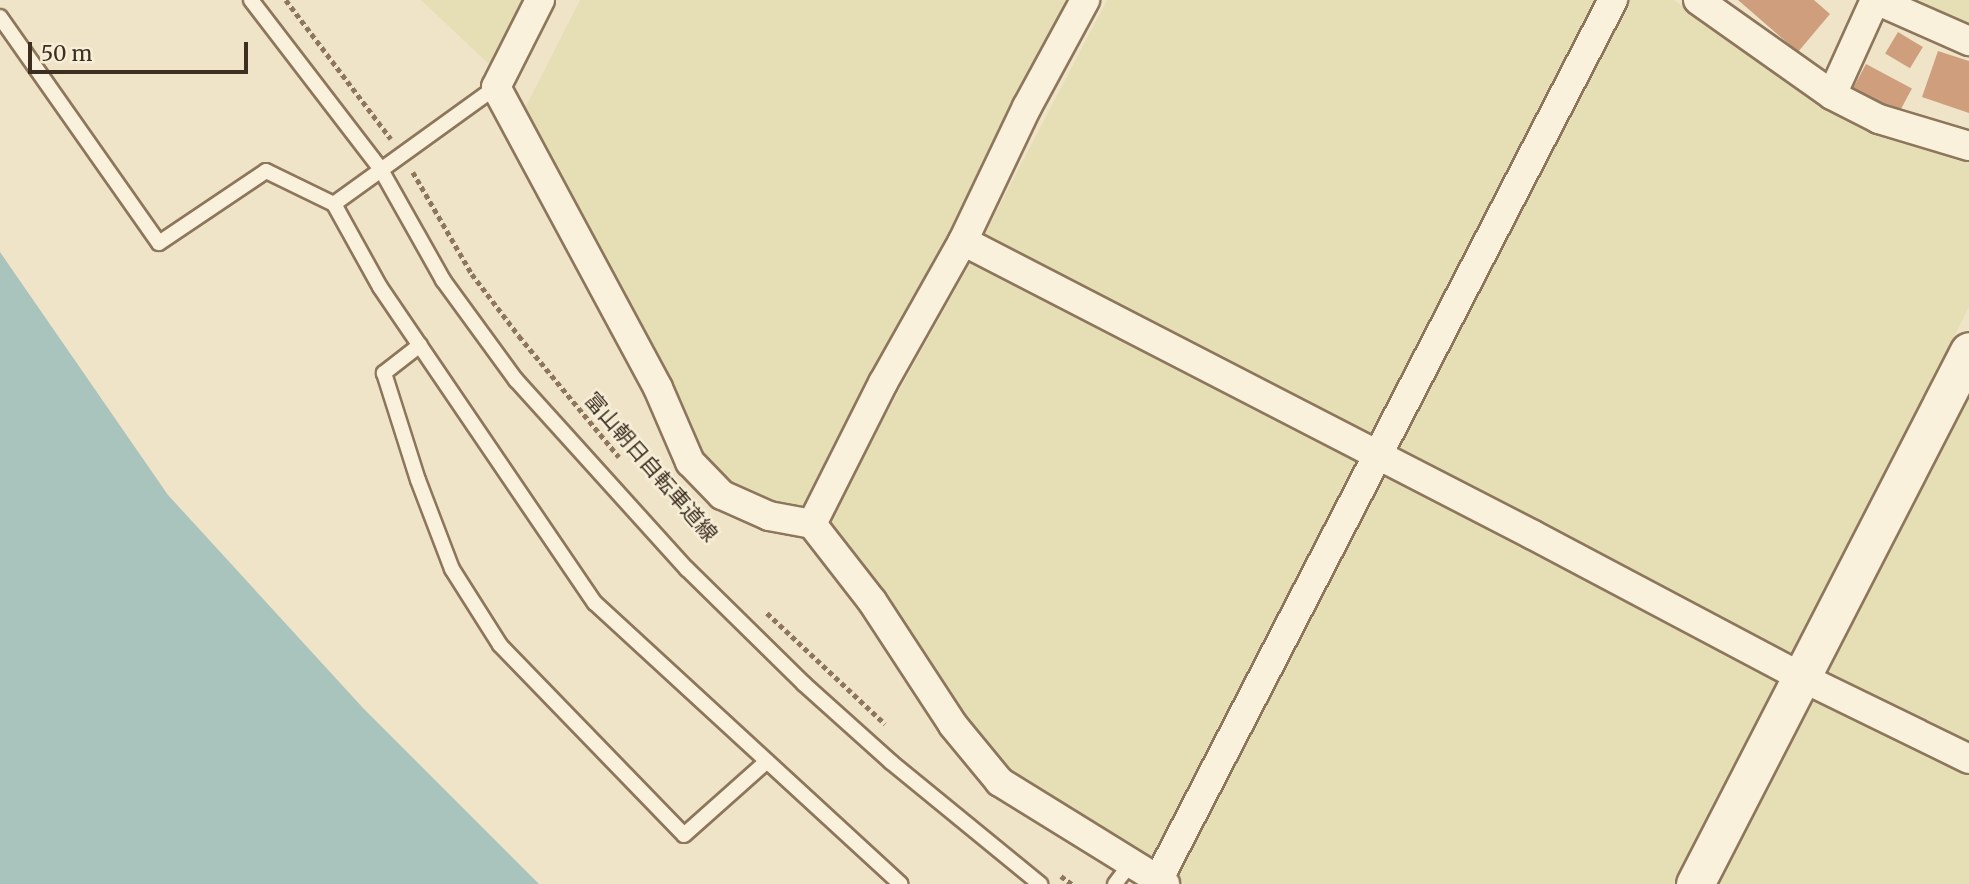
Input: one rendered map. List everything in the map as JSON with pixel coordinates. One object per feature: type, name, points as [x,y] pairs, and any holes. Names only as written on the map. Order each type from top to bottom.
[{"type":"street","points":[[540,0],[496,87],[658,388],[690,462],[723,495],[769,516],[812,524],[872,601],[953,725],[1000,782],[1123,873],[1162,882],[1614,0]]},
{"type":"street","points":[[812,524],[883,383],[963,242],[1027,107],[1085,0]]},
{"type":"street","points":[[1698,0],[1832,95],[1879,119],[1969,146]]},
{"type":"street","points":[[1832,95],[1875,0],[1969,41]]},
{"type":"street","points":[[963,242],[1799,676],[1969,759]]},
{"type":"street","points":[[1695,884],[1799,676],[1969,351]]},
{"type":"lane","points":[[251,0],[380,168],[443,280],[516,380],[653,532],[804,684],[891,762],[1040,884]]},
{"type":"lane","points":[[0,17],[159,243],[266,171],[334,204],[380,287],[596,603],[901,884]]},
{"type":"lane","points":[[334,204],[380,168],[496,87]]},
{"type":"lane","points":[[420,345],[384,373],[418,480],[452,569],[500,645],[684,835],[767,761]]},
{"type":"path","name":"富山朝日自転車道線","points":[[286,0],[402,154],[472,274],[519,336],[626,466]]},
{"type":"path","points":[[765,611],[887,725]]},
{"type":"path","points":[[1052,869],[1072,884]]},
{"type":"shaded area","points":[[421,0],[526,0],[492,67]]},
{"type":"shaded area","points":[[580,0],[1072,0],[805,508],[776,505],[731,489],[698,448],[523,112]]},
{"type":"shaded area","points":[[1107,0],[1597,0],[1376,439],[984,235]]},
{"type":"shaded area","points":[[1628,0],[1674,0],[1819,107],[1862,128],[1969,157],[1969,307],[1794,654],[1397,453]]},
{"type":"shaded area","points":[[1897,0],[1969,0],[1969,27]]},
{"type":"shaded area","points":[[973,258],[1361,460],[1151,860],[1005,775],[826,522]]},
{"type":"shaded area","points":[[1969,388],[1969,745],[1824,672]]},
{"type":"shaded area","points":[[1385,474],[1779,678],[1674,884],[1185,884],[1176,879]]},
{"type":"shaded area","points":[[1814,697],[1969,774],[1969,884],[1716,884]]},
{"type":"water","points":[[0,252],[168,495],[363,708],[539,884],[0,884]]},
{"type":"building","points":[[1738,0],[1814,0],[1830,14],[1798,52]]},
{"type":"building","points":[[1898,32],[1923,47],[1910,68],[1885,53]]},
{"type":"building","points":[[1938,51],[1969,61],[1969,113],[1922,97]]},
{"type":"building","points":[[1866,64],[1912,88],[1899,112],[1853,88]]}]
